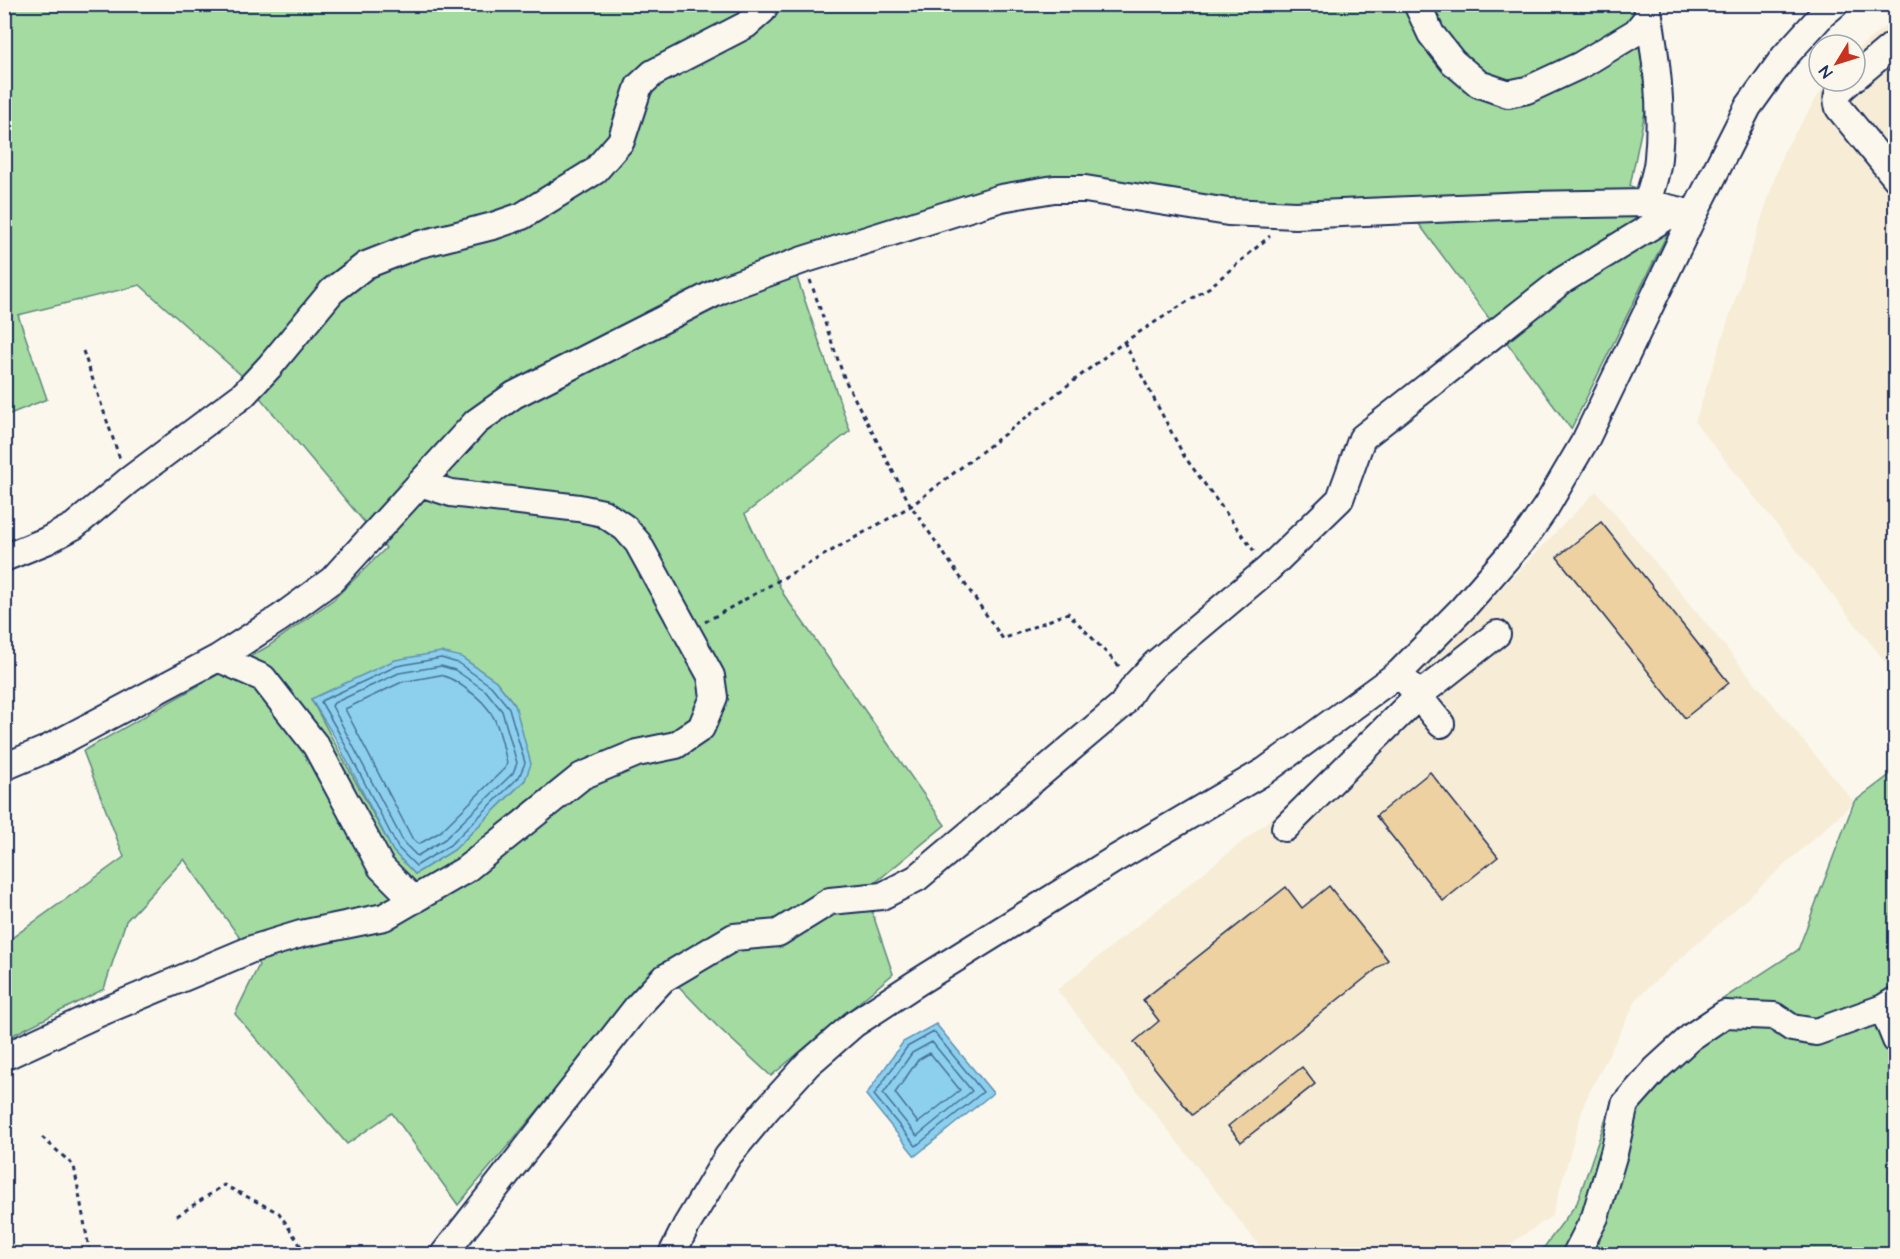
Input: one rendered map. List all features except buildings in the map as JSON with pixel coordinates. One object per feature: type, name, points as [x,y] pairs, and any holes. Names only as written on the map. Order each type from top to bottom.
[{"type":"street","points":[[4,558],[46,541],[74,526],[128,481],[243,395],[332,291],[366,265],[417,245],[493,226],[522,216],[595,171],[621,141],[639,86],[653,73],[746,25],[763,10],[764,4]]},
{"type":"street","points":[[1417,4],[1431,34],[1453,62],[1479,84],[1508,94],[1527,90],[1581,65],[1636,32],[1648,10]]},
{"type":"street","points":[[672,1254],[728,1156],[808,1064],[854,1024],[1115,859],[1265,771],[1399,673],[1463,608],[1526,536],[1586,440],[1686,212],[1748,107],[1784,57],[1835,4]]},
{"type":"street","points":[[1647,203],[1658,159],[1660,92],[1648,10]]},
{"type":"street","points":[[1867,67],[1892,46],[1896,46]]},
{"type":"street","points":[[1839,93],[1836,99],[1839,108],[1896,178]]},
{"type":"street","points":[[4,767],[47,749],[218,658],[280,618],[332,580],[476,422],[514,395],[723,289],[804,260],[1000,198],[1054,189],[1085,189],[1228,212],[1295,215],[1527,205],[1647,203],[1686,212]]},
{"type":"street","points":[[444,1254],[637,1007],[663,979],[734,937],[778,933],[830,901],[882,896],[916,878],[1122,705],[1136,684],[1155,664],[1268,569],[1340,499],[1362,438],[1563,280],[1686,212]]},
{"type":"street","points":[[4,1057],[97,1014],[252,949],[301,934],[384,917],[465,870],[582,776],[637,753],[676,745],[701,729],[714,697],[711,676],[638,543],[625,528],[603,513],[451,492],[420,483]]},
{"type":"street","points":[[1285,828],[1418,696],[1497,633]]},
{"type":"street","points":[[218,658],[263,678],[316,746],[381,867],[414,900]]},
{"type":"street","points":[[1399,673],[1441,724]]},
{"type":"street","points":[[1576,1254],[1595,1217],[1614,1153],[1625,1104],[1691,1037],[1725,1014],[1773,1016],[1792,1028],[1816,1032],[1889,1004],[1896,1040]]},
{"type":"path","points":[[691,643],[700,625],[911,506],[1124,342],[1210,287],[1295,215]]},
{"type":"path","points":[[804,260],[845,380],[911,506],[1003,639],[1068,613],[1136,684]]},
{"type":"path","points":[[1124,342],[1184,456],[1268,569]]},
{"type":"path","points":[[83,351],[128,481]]},
{"type":"path","points":[[42,1137],[74,1166],[90,1254]]},
{"type":"path","points":[[177,1216],[224,1185],[279,1213],[306,1254]]},
{"type":"shaded area","points":[[1895,18],[1895,674],[1695,422],[1783,153],[1820,93],[1867,93],[1867,41]]},
{"type":"shaded area","points":[[1596,491],[1854,802],[1638,997],[1585,1101],[1552,1216],[1495,1254],[1266,1254],[1057,990],[1303,793]]},
{"type":"green space","points":[[5,5],[1634,5],[1647,102],[1630,186],[1683,202],[1571,429],[1419,224],[1268,220],[1057,197],[795,272],[850,431],[745,514],[784,595],[945,825],[865,891],[893,974],[771,1076],[718,1027],[659,966],[458,1205],[392,1113],[347,1144],[235,1014],[259,965],[184,859],[126,921],[104,989],[5,1039],[5,943],[124,857],[83,751],[267,647],[334,599],[386,548],[241,375],[140,285],[18,315],[47,399],[5,416]],"holes":[[[461,657],[496,681],[515,705],[525,780],[454,850],[415,874],[393,851],[311,699]]]},
{"type":"green space","points":[[1895,771],[1896,993],[1886,1002],[1896,1059],[1895,1254],[1539,1254],[1577,1203],[1613,1098],[1686,1023],[1798,950],[1854,802]]},
{"type":"water","points":[[441,652],[461,657],[496,681],[515,705],[531,764],[525,780],[454,850],[415,874],[393,851],[334,736],[311,699],[395,660]]},
{"type":"water","points":[[936,1024],[993,1093],[915,1156],[866,1095],[903,1042]]}]
